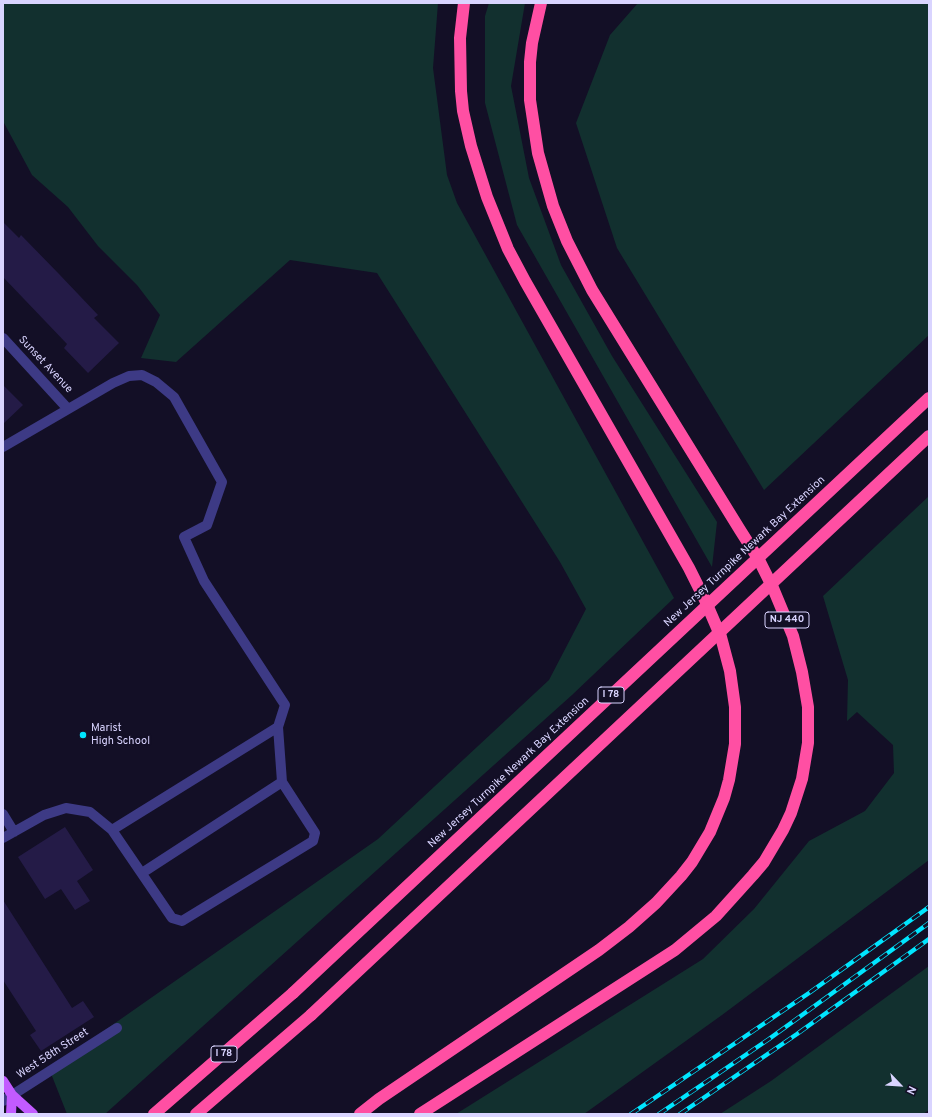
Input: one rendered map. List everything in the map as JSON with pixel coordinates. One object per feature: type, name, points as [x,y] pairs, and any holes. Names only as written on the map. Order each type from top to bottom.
[{"type":"highway","points":[[360,1114],[599,950],[629,927],[656,903],[692,862],[710,832],[718,815],[727,786],[735,744],[735,707],[730,671],[721,637],[705,600],[689,568],[525,281],[508,249],[487,197],[471,146],[461,91],[460,38],[464,3]]},
{"type":"highway","name":"NJ 440","points":[[420,1114],[669,954],[716,916],[754,875],[764,862],[783,830],[791,813],[802,778],[808,743],[808,706],[802,672],[793,636],[773,588],[759,560],[592,290],[567,241],[553,206],[538,153],[530,100],[530,62],[532,43],[541,3]]},
{"type":"highway","name":"New Jersey Turnpike Newark Bay Extension","points":[[154,1114],[293,993],[929,398]]},
{"type":"highway","name":"I 78","points":[[196,1114],[311,1016],[929,436]]},
{"type":"main road","points":[[3,1081],[12,1095],[32,1114]]},
{"type":"main road","points":[[12,1095],[12,1114]]},
{"type":"street","name":"Sunset Avenue","points":[[3,338],[68,409]]},
{"type":"street","points":[[3,447],[113,383],[129,376],[142,375],[149,378],[174,397],[222,482],[206,525],[184,537],[204,581],[284,706],[278,726],[282,782],[315,833],[313,842],[182,921],[172,918],[112,830],[90,812],[66,808],[44,815],[3,838]]},
{"type":"street","points":[[112,830],[278,726]]},
{"type":"street","points":[[142,873],[282,782]]},
{"type":"street","points":[[3,814],[14,832]]},
{"type":"street","name":"West 58th Street","points":[[3,1101],[117,1028]]},
{"type":"green space","points":[[3,3],[438,3],[433,68],[447,175],[457,203],[674,598],[572,695],[105,1114],[67,1114],[50,1071],[48,1070],[378,839],[549,680],[586,609],[560,562],[377,273],[290,260],[176,362],[141,358],[160,315],[137,285],[98,246],[68,207],[32,175],[3,121]]},
{"type":"green space","points":[[489,3],[525,3],[511,86],[529,178],[561,265],[612,356],[717,522],[712,567],[517,225],[485,103],[485,16]]},
{"type":"green space","points":[[638,3],[929,3],[929,335],[764,490],[617,248],[576,123],[610,35]]},
{"type":"green space","points":[[929,496],[929,860],[722,1015],[584,1114],[456,1114],[703,959],[754,909],[809,841],[865,811],[894,773],[893,745],[857,712],[847,721],[848,680],[823,596]]},
{"type":"green space","points":[[929,966],[929,1110],[923,1114],[720,1114],[771,1081]]},
{"type":"building","points":[[3,222],[19,238],[21,235],[59,274],[98,315],[94,318],[119,343],[88,373],[64,348],[67,344],[3,277]]},
{"type":"building","points":[[3,385],[23,405],[3,424]]},
{"type":"building","points":[[65,827],[93,870],[77,881],[90,901],[75,910],[61,889],[45,899],[18,857]]},
{"type":"building","points":[[3,900],[72,1008],[83,1001],[94,1017],[41,1051],[30,1035],[36,1031],[3,980]]},
{"type":"railway","points":[[631,1114],[809,993],[929,907]]},
{"type":"railway","points":[[659,1114],[769,1039],[929,923]]},
{"type":"railway","points":[[680,1114],[797,1034],[929,939]]},
{"type":"place","name":"Marist High School","points":[[83,735]]}]
